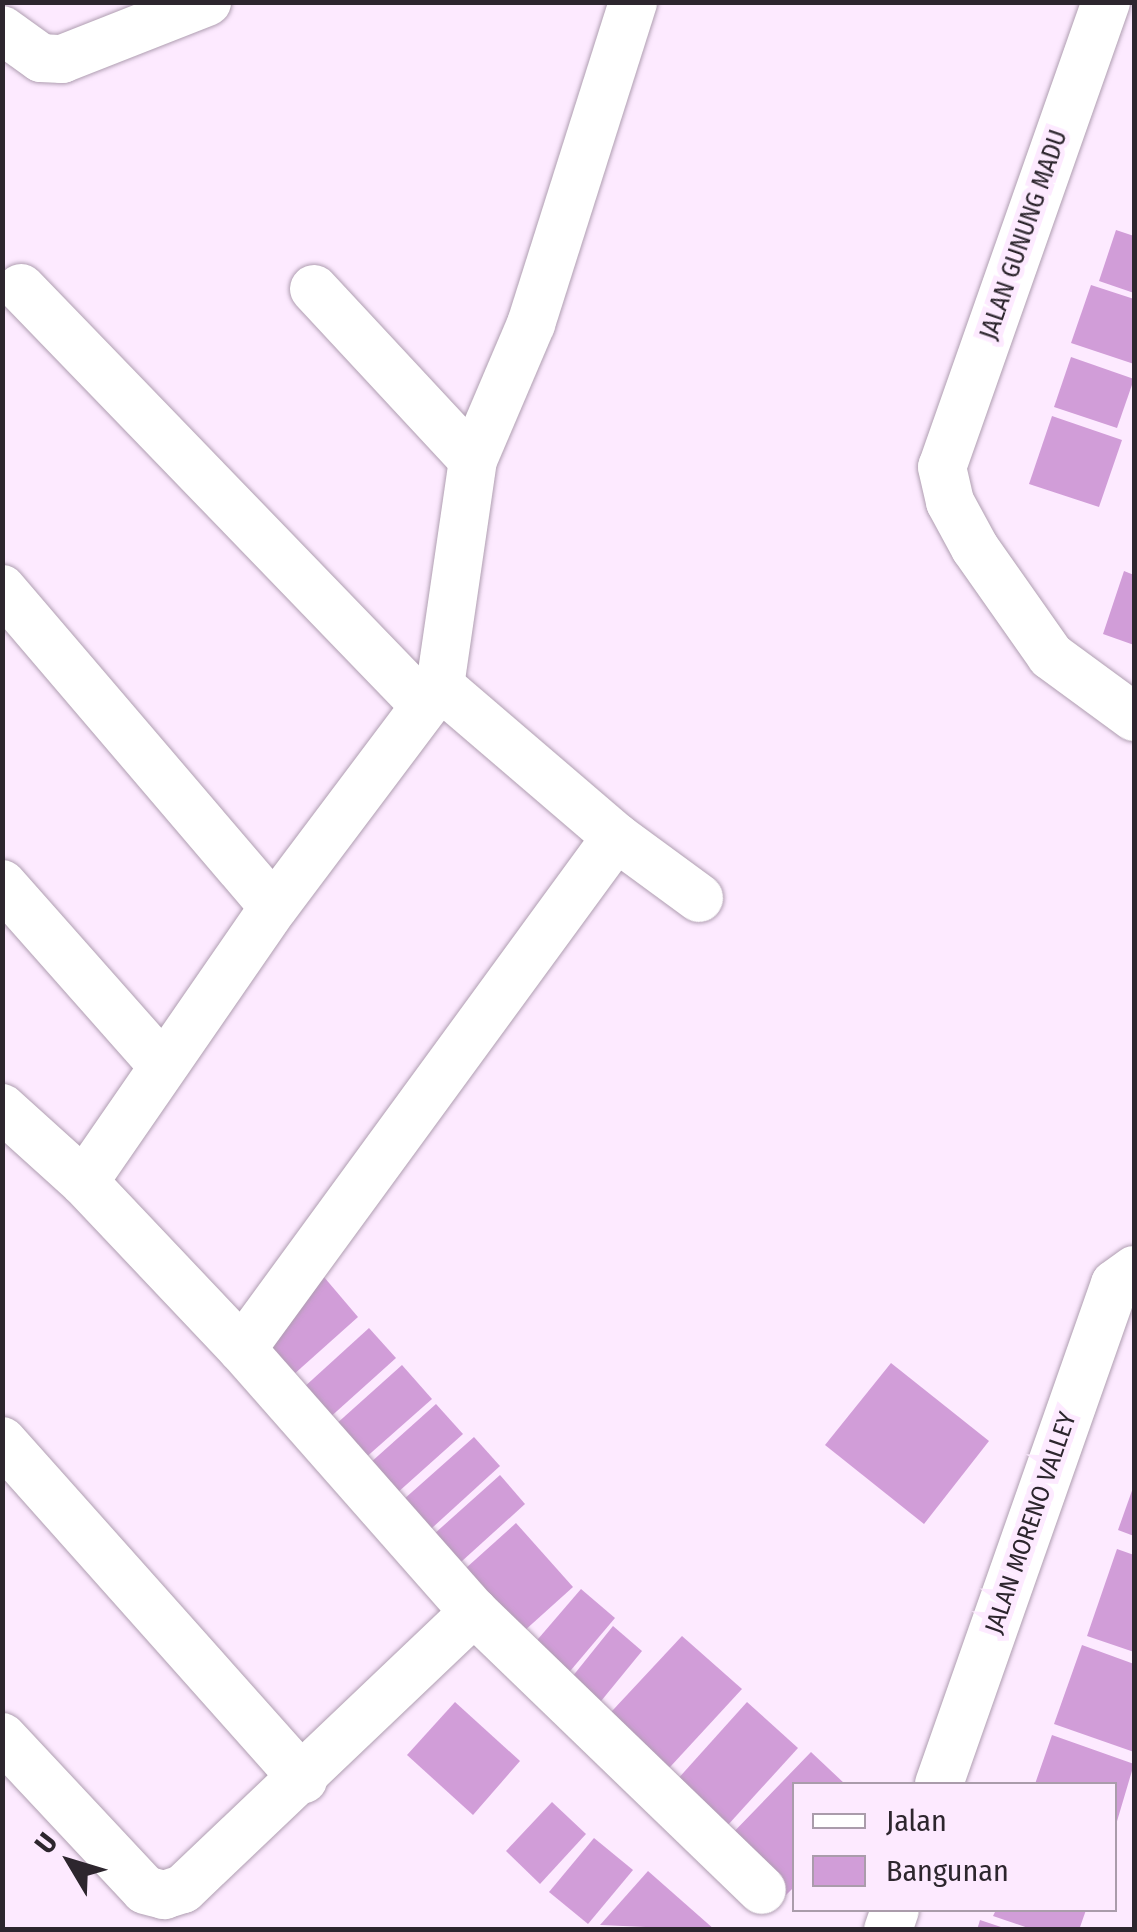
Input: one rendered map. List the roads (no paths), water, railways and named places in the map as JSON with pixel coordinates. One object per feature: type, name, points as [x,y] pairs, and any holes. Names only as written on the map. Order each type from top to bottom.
[{"type":"street","points":[[2,30],[41,58],[62,59],[208,2]]},
{"type":"street","points":[[84,1182],[274,907],[432,696],[473,460],[531,324],[633,2]]},
{"type":"street","name":"JALAN GUNUNG MADU","points":[[1106,2],[942,468],[950,502],[975,548],[1051,656],[1134,717]]},
{"type":"street","points":[[21,288],[432,696],[699,898]]},
{"type":"street","points":[[314,289],[473,460]]},
{"type":"street","points":[[2,589],[274,907]]},
{"type":"street","points":[[242,1349],[616,837]]},
{"type":"street","points":[[2,884],[162,1065]]},
{"type":"street","points":[[2,1108],[84,1182],[242,1349],[474,1612],[762,1890]]},
{"type":"street","name":"JALAN MORENO VALLEY","points":[[939,1782],[1115,1284],[1134,1270]]},
{"type":"street","points":[[2,1442],[302,1779]]},
{"type":"street","points":[[2,1737],[144,1890],[164,1895],[184,1888],[474,1612]]}]
